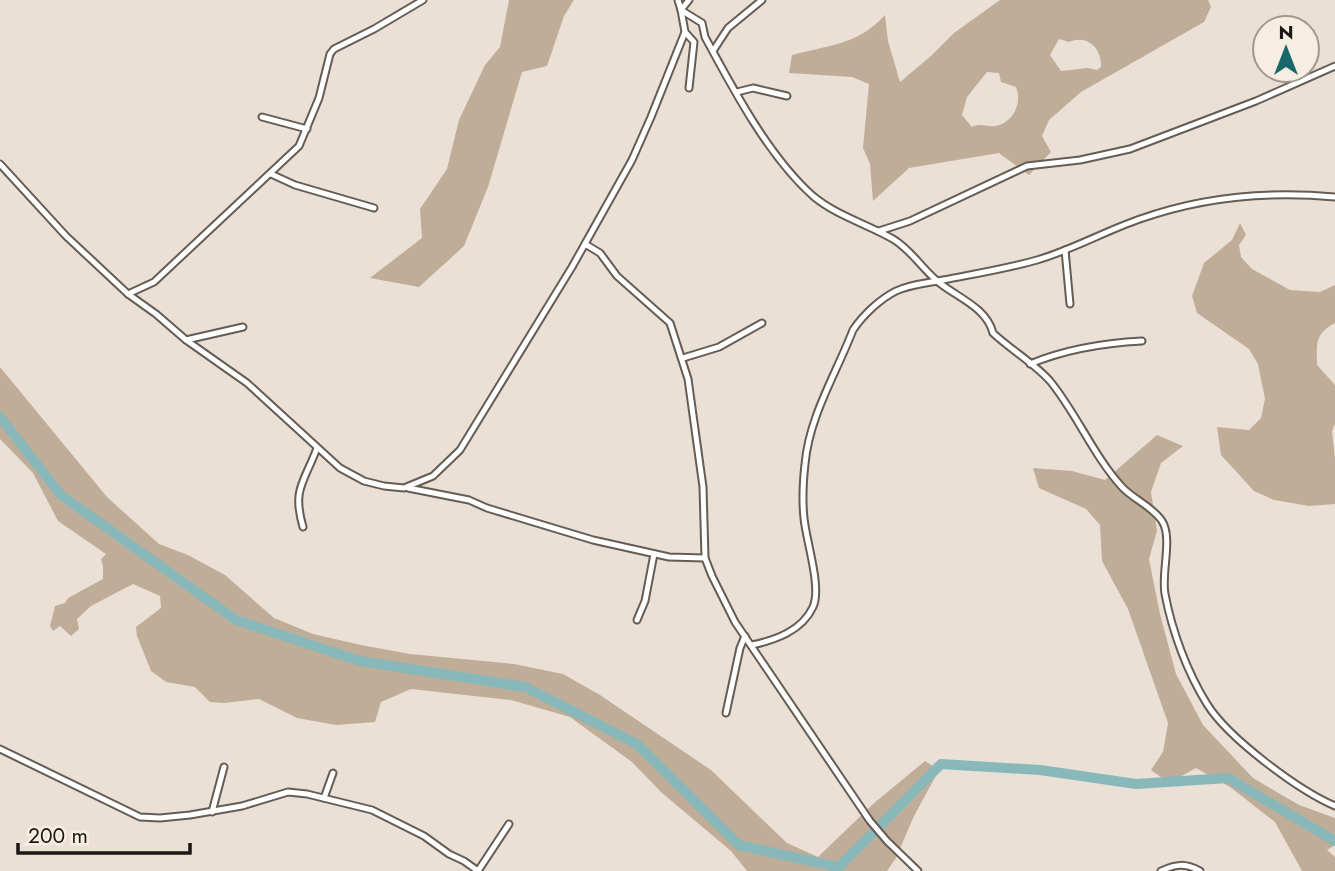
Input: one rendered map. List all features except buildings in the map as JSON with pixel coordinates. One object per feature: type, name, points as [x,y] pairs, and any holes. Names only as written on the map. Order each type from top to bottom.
[{"type":"street","points":[[128,294],[154,282],[299,146],[319,98],[331,51],[423,0]]},
{"type":"street","points":[[678,0],[685,32],[694,42],[689,88]]},
{"type":"street","points":[[681,10],[689,0]]},
{"type":"street","points":[[713,51],[728,27],[761,0]]},
{"type":"street","points":[[681,10],[702,23],[705,37],[767,143],[807,190],[841,214],[879,232],[906,249],[937,281],[966,299],[990,322],[993,333],[1046,377],[1063,398],[1094,452],[1121,486],[1163,522],[1168,536],[1164,584],[1168,606],[1181,647],[1207,704],[1265,761],[1295,784],[1335,806]]},
{"type":"street","points":[[404,488],[433,476],[460,450],[585,244],[637,149],[685,32]]},
{"type":"street","points":[[879,232],[910,221],[1027,166],[1080,160],[1129,149],[1256,101],[1335,66]]},
{"type":"street","points":[[737,92],[753,88],[787,96]]},
{"type":"street","points":[[262,117],[307,130]]},
{"type":"street","points":[[0,164],[66,236],[128,294],[247,383],[340,468],[364,481],[469,500],[593,540],[669,557],[705,558]]},
{"type":"street","points":[[271,174],[295,185],[374,208]]},
{"type":"street","points":[[752,645],[784,635],[806,617],[813,607],[815,585],[803,503],[807,440],[853,330],[861,319],[893,292],[922,283],[1012,267],[1065,250],[1141,219],[1194,204],[1271,195],[1335,197]]},
{"type":"street","points":[[585,244],[600,253],[617,276],[670,323],[688,379],[703,486],[705,558],[735,622],[870,821],[918,871]]},
{"type":"street","points":[[1065,250],[1069,304]]},
{"type":"street","points":[[683,358],[719,347],[762,323]]},
{"type":"street","points":[[186,340],[243,327]]},
{"type":"street","points":[[1030,364],[1063,351],[1111,342],[1142,341]]},
{"type":"street","points":[[303,527],[298,510],[298,493],[317,448]]},
{"type":"street","points":[[637,620],[645,601],[654,554]]},
{"type":"street","points":[[726,713],[745,636]]},
{"type":"street","points":[[0,749],[140,817],[160,818],[212,812],[288,792],[372,810],[424,836],[478,871],[509,824]]},
{"type":"street","points":[[212,812],[224,767]]},
{"type":"street","points":[[324,798],[333,773]]},
{"type":"street","points":[[1161,871],[1177,865],[1200,871]]},
{"type":"shaded area","points":[[509,0],[574,0],[564,16],[547,66],[522,72],[488,187],[464,246],[419,287],[370,278],[422,238],[420,209],[447,169],[459,120],[485,65],[500,47]]},
{"type":"shaded area","points":[[1000,0],[1208,0],[1211,7],[1204,22],[1081,92],[1049,120],[1042,136],[1051,152],[1029,175],[999,153],[909,168],[873,201],[870,164],[863,148],[869,84],[852,77],[789,73],[792,55],[853,38],[875,25],[885,15],[888,41],[900,82],[954,33]],"holes":[[[1059,39],[1069,42],[1082,40],[1092,44],[1099,54],[1101,67],[1097,70],[1088,68],[1061,71],[1050,55]],[[987,72],[999,73],[1001,82],[1016,87],[1016,109],[1005,123],[972,127],[962,115],[967,97]]]},
{"type":"shaded area","points":[[1240,223],[1246,235],[1239,245],[1241,257],[1252,269],[1290,290],[1320,292],[1335,285],[1335,323],[1320,336],[1317,365],[1335,385],[1335,424],[1332,431],[1335,504],[1309,506],[1274,500],[1254,491],[1221,455],[1217,427],[1249,430],[1261,418],[1265,399],[1258,364],[1249,349],[1197,313],[1192,296],[1204,263],[1232,240]]},
{"type":"shaded area","points":[[0,367],[107,497],[159,544],[188,555],[225,575],[274,618],[313,634],[361,645],[410,654],[514,664],[563,674],[600,695],[711,770],[787,843],[818,857],[873,804],[925,761],[939,770],[887,871],[747,871],[731,851],[662,793],[632,762],[570,717],[511,700],[411,689],[381,702],[375,722],[336,725],[297,718],[259,699],[210,702],[195,687],[166,682],[151,671],[136,627],[161,608],[160,596],[133,584],[91,606],[77,619],[79,629],[71,636],[60,626],[53,631],[50,626],[55,606],[65,603],[68,598],[103,579],[101,559],[106,554],[58,521],[33,473],[0,439]]},
{"type":"shaded area","points":[[1157,435],[1183,446],[1161,463],[1151,492],[1157,531],[1149,559],[1176,674],[1203,725],[1253,778],[1299,805],[1335,818],[1335,845],[1327,850],[1335,857],[1335,871],[1302,871],[1275,822],[1230,787],[1196,768],[1169,783],[1151,770],[1163,752],[1168,723],[1128,609],[1102,561],[1100,525],[1086,509],[1039,488],[1033,468],[1072,471],[1105,480]]},
{"type":"waterway","points":[[0,417],[61,495],[236,620],[360,661],[525,687],[637,744],[739,845],[837,867]]},
{"type":"waterway","points":[[835,871],[941,764],[1040,770],[1136,784],[1228,778],[1335,841]]}]
